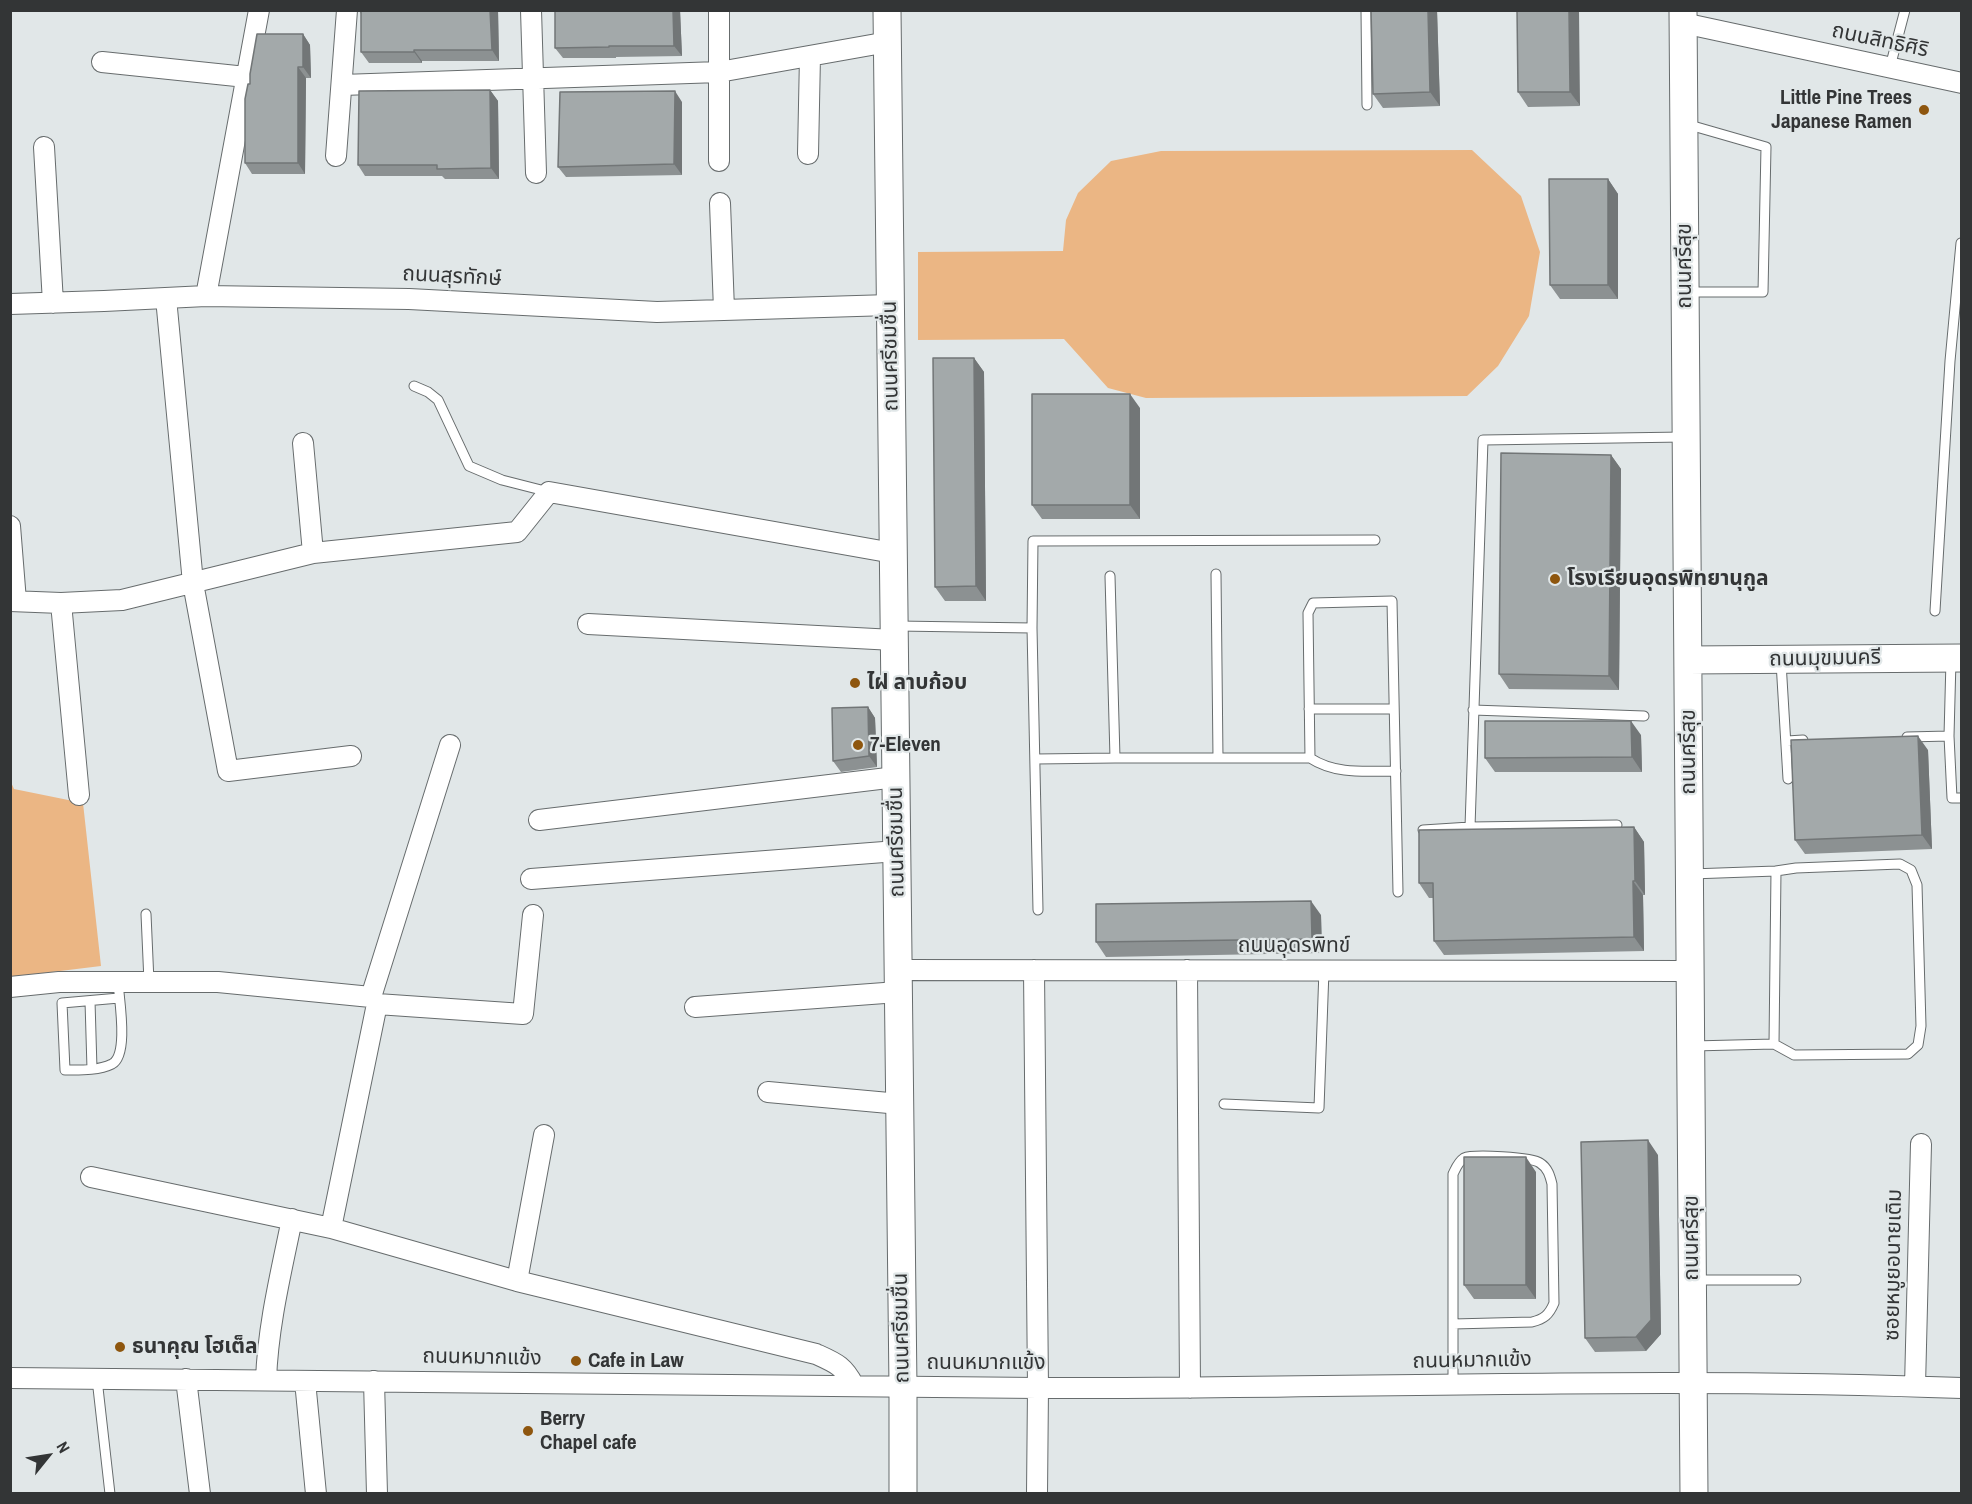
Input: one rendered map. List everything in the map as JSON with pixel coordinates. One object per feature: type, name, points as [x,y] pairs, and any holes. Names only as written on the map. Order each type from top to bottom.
[{"type":"street","points":[[206,296],[259,10]]},
{"type":"street","points":[[336,156],[347,10]]},
{"type":"street","points":[[531,10],[536,173]]},
{"type":"street","points":[[719,10],[719,161]]},
{"type":"street","name":"ถนนศรีชมชื่น","points":[[887,10],[903,1494]]},
{"type":"street","name":"ถนนสิทธิศิริ","points":[[1683,17],[1962,83]]},
{"type":"street","name":"ถนนศรีสุข","points":[[1683,17],[1694,1494]]},
{"type":"street","points":[[342,85],[719,72],[888,42]]},
{"type":"street","points":[[808,154],[810,56]]},
{"type":"street","points":[[102,62],[246,77]]},
{"type":"street","points":[[44,147],[53,303]]},
{"type":"street","points":[[720,203],[724,310]]},
{"type":"street","name":"ถนนสุรทักษ์","points":[[10,304],[206,296],[409,299],[657,312],[890,305]]},
{"type":"street","points":[[166,298],[194,583],[228,771],[351,756]]},
{"type":"street","points":[[303,443],[313,553]]},
{"type":"street","points":[[10,526],[13,601],[61,603],[122,600],[313,553],[517,532],[549,492],[893,553]]},
{"type":"street","points":[[61,603],[79,795]]},
{"type":"street","points":[[588,624],[894,633]]},
{"type":"street","name":"ถนนมุขมนครี","points":[[1688,660],[1956,658]]},
{"type":"street","points":[[331,1228],[374,1000],[450,745]]},
{"type":"street","points":[[539,820],[896,777]]},
{"type":"street","points":[[531,879],[897,851]]},
{"type":"street","points":[[10,987],[59,982],[118,990],[149,982],[218,982],[523,1014],[533,915]]},
{"type":"street","points":[[1034,970],[1037,1494]]},
{"type":"street","name":"ถนนอุดรพิทข์","points":[[695,1006],[898,981],[1034,970],[1690,971]]},
{"type":"street","points":[[1186,970],[1190,1388]]},
{"type":"street","points":[[768,1092],[900,1104]]},
{"type":"street","points":[[517,1281],[544,1135]]},
{"type":"street","name":"ซอยหมูยอนายเติม","points":[[1915,1386],[1921,1144]]},
{"type":"street","points":[[91,1177],[331,1228],[517,1281],[816,1354],[847,1372],[854,1386]]},
{"type":"street","points":[[266,1380],[271,1319],[292,1219]]},
{"type":"street","name":"ถนนหมากแข้ง","points":[[10,1378],[1038,1388],[1693,1382],[1962,1388]]},
{"type":"street","points":[[186,1380],[200,1494]]},
{"type":"street","points":[[305,1381],[316,1494]]},
{"type":"street","points":[[374,1382],[377,1494]]},
{"type":"lane","points":[[1366,10],[1366,105]]},
{"type":"lane","points":[[1890,67],[1905,10]]},
{"type":"lane","points":[[1684,123],[1766,147],[1763,292],[1685,292]]},
{"type":"lane","points":[[1935,611],[1950,361],[1961,243]]},
{"type":"lane","points":[[1950,361],[1962,362]]},
{"type":"lane","points":[[414,386],[428,392],[438,400],[469,465],[502,480],[549,492]]},
{"type":"lane","points":[[1470,827],[1483,440],[1686,437]]},
{"type":"lane","points":[[1038,910],[1032,628],[1033,542],[1376,540]]},
{"type":"lane","points":[[1216,574],[1218,758]]},
{"type":"lane","points":[[1110,576],[1115,758]]},
{"type":"lane","points":[[1310,758],[1308,613],[1312,603],[1392,601],[1398,892]]},
{"type":"lane","points":[[894,633],[1032,628]]},
{"type":"lane","points":[[1956,658],[1949,736],[1952,798],[1962,798]]},
{"type":"lane","points":[[1781,659],[1788,779]]},
{"type":"lane","points":[[1309,709],[1394,710]]},
{"type":"lane","points":[[1473,710],[1644,716]]},
{"type":"lane","points":[[1891,738],[1949,736]]},
{"type":"lane","points":[[1787,741],[1810,740]]},
{"type":"lane","points":[[1036,759],[1310,758],[1322,766],[1341,770],[1395,771]]},
{"type":"lane","points":[[1423,830],[1617,825]]},
{"type":"lane","points":[[1689,874],[1776,872],[1796,868],[1900,864],[1911,870],[1917,885],[1921,1026],[1918,1045],[1908,1054],[1794,1055],[1774,1044],[1690,1046]]},
{"type":"lane","points":[[1774,1044],[1776,872]]},
{"type":"lane","points":[[146,914],[149,982]]},
{"type":"lane","points":[[1224,1104],[1319,1108],[1324,970]]},
{"type":"lane","points":[[118,990],[122,1046],[118,1059],[111,1065],[92,1069],[65,1070],[62,1003],[90,1001],[118,990]]},
{"type":"lane","points":[[90,1001],[92,1069]]},
{"type":"lane","points":[[1453,1323],[1532,1322],[1542,1320],[1550,1313],[1554,1303],[1552,1184],[1548,1172],[1540,1163],[1529,1158],[1475,1156],[1464,1158],[1457,1165],[1453,1174],[1453,1323],[1454,1385]]},
{"type":"lane","points":[[1692,1280],[1796,1280]]},
{"type":"lane","points":[[97,1379],[110,1494]]},
{"type":"shaded area","points":[[1472,150],[1521,196],[1540,252],[1529,316],[1498,366],[1467,396],[1146,398],[1108,388],[1064,339],[918,340],[918,252],[1063,251],[1066,220],[1078,193],[1111,161],[1161,151]]},
{"type":"shaded area","points":[[10,780],[14,789],[83,803],[101,966],[11,977]]},
{"type":"building","points":[[361,10],[490,10],[492,50],[361,52]]},
{"type":"building","points":[[555,10],[673,10],[674,46],[555,48]]},
{"type":"building","points":[[1371,10],[1428,10],[1430,92],[1373,94]]},
{"type":"building","points":[[1517,10],[1569,10],[1570,92],[1518,92]]},
{"type":"building","points":[[257,34],[303,34],[303,67],[298,67],[298,163],[245,163],[245,99],[248,84],[250,84]]},
{"type":"building","points":[[490,90],[491,168],[437,169],[437,165],[358,165],[359,91]]},
{"type":"building","points":[[675,91],[674,164],[558,167],[560,92]]},
{"type":"building","points":[[1549,179],[1608,179],[1608,285],[1550,285]]},
{"type":"building","points":[[933,358],[974,358],[976,586],[935,587]]},
{"type":"building","points":[[1032,394],[1130,394],[1130,505],[1032,505]]},
{"type":"building","points":[[1501,453],[1611,455],[1609,676],[1499,674]]},
{"type":"building","points":[[868,707],[869,756],[833,761],[832,708]]},
{"type":"building","points":[[1485,721],[1631,721],[1632,757],[1485,758]]},
{"type":"building","points":[[1918,736],[1922,835],[1795,840],[1791,740]]},
{"type":"building","points":[[1634,827],[1634,937],[1434,941],[1433,883],[1419,883],[1419,830]]},
{"type":"building","points":[[1311,901],[1312,939],[1096,942],[1096,904]]},
{"type":"building","points":[[1648,1140],[1651,1320],[1636,1337],[1585,1338],[1581,1142]]},
{"type":"building","points":[[1464,1157],[1526,1157],[1526,1285],[1464,1285]]},
{"type":"place","name":"Little Pine Trees Japanese Ramen","points":[[1924,110]]},
{"type":"place","name":"โรงเรียนอุดรพิทยานุกูล","points":[[1555,579]]},
{"type":"place","name":"ไฝ ลาบก้อบ","points":[[855,683]]},
{"type":"place","name":"7-Eleven","points":[[858,745]]},
{"type":"place","name":"ธนาคุณ โฮเต็ล","points":[[120,1347]]},
{"type":"place","name":"Cafe in Law","points":[[576,1361]]},
{"type":"place","name":"Berry Chapel cafe","points":[[528,1431]]}]
